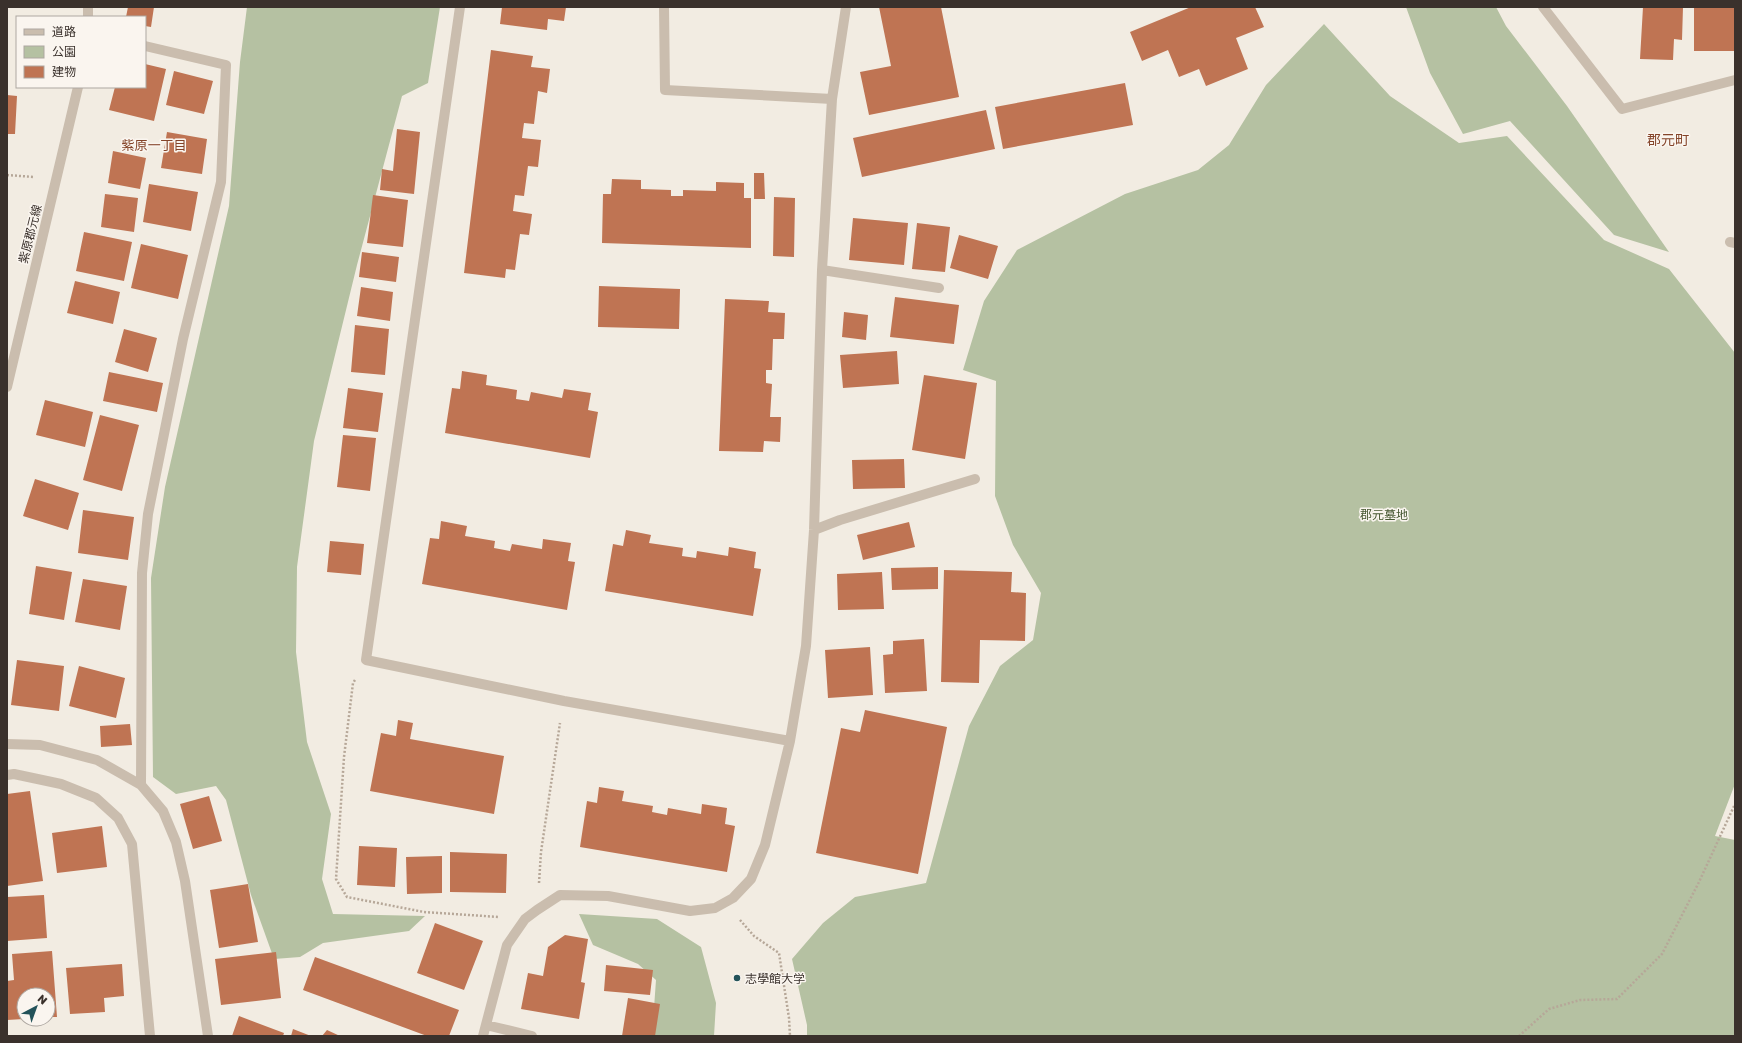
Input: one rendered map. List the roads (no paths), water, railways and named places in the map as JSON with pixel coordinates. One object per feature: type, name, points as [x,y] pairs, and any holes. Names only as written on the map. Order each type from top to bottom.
[{"type":"street","points":[[460,7],[366,660],[564,701],[790,741]]},
{"type":"street","points":[[664,7],[665,90],[832,99]]},
{"type":"street","points":[[483,1036],[507,945],[525,919],[560,895],[608,896],[690,911],[715,908],[733,898],[751,878],[766,845],[790,741],[806,646],[814,530],[822,270],[832,99],[846,7]]},
{"type":"street","points":[[1542,7],[1622,109],[1735,80]]},
{"type":"street","points":[[141,785],[142,573],[148,514],[183,339],[221,182],[226,65],[146,46]]},
{"type":"street","name":"紫原郡元線","points":[[7,387],[78,88]]},
{"type":"street","points":[[822,270],[939,288]]},
{"type":"street","points":[[814,530],[840,520],[975,479]]},
{"type":"street","points":[[7,744],[40,745],[97,760],[141,785],[163,811],[176,842],[185,881],[208,1036]]},
{"type":"street","points":[[7,775],[14,774],[61,784],[96,798],[118,818],[132,844],[150,1036]]},
{"type":"street","points":[[486,1025],[532,1036]]},
{"type":"place","name":"志學館大学","points":[[737,978]]},
{"type":"district","name":"郡元町","points":[[1668,139]]},
{"type":"district","name":"紫原一丁目","points":[[154,145]]},
{"type":"park label","name":"郡元墓地","points":[[1384,514]]}]
